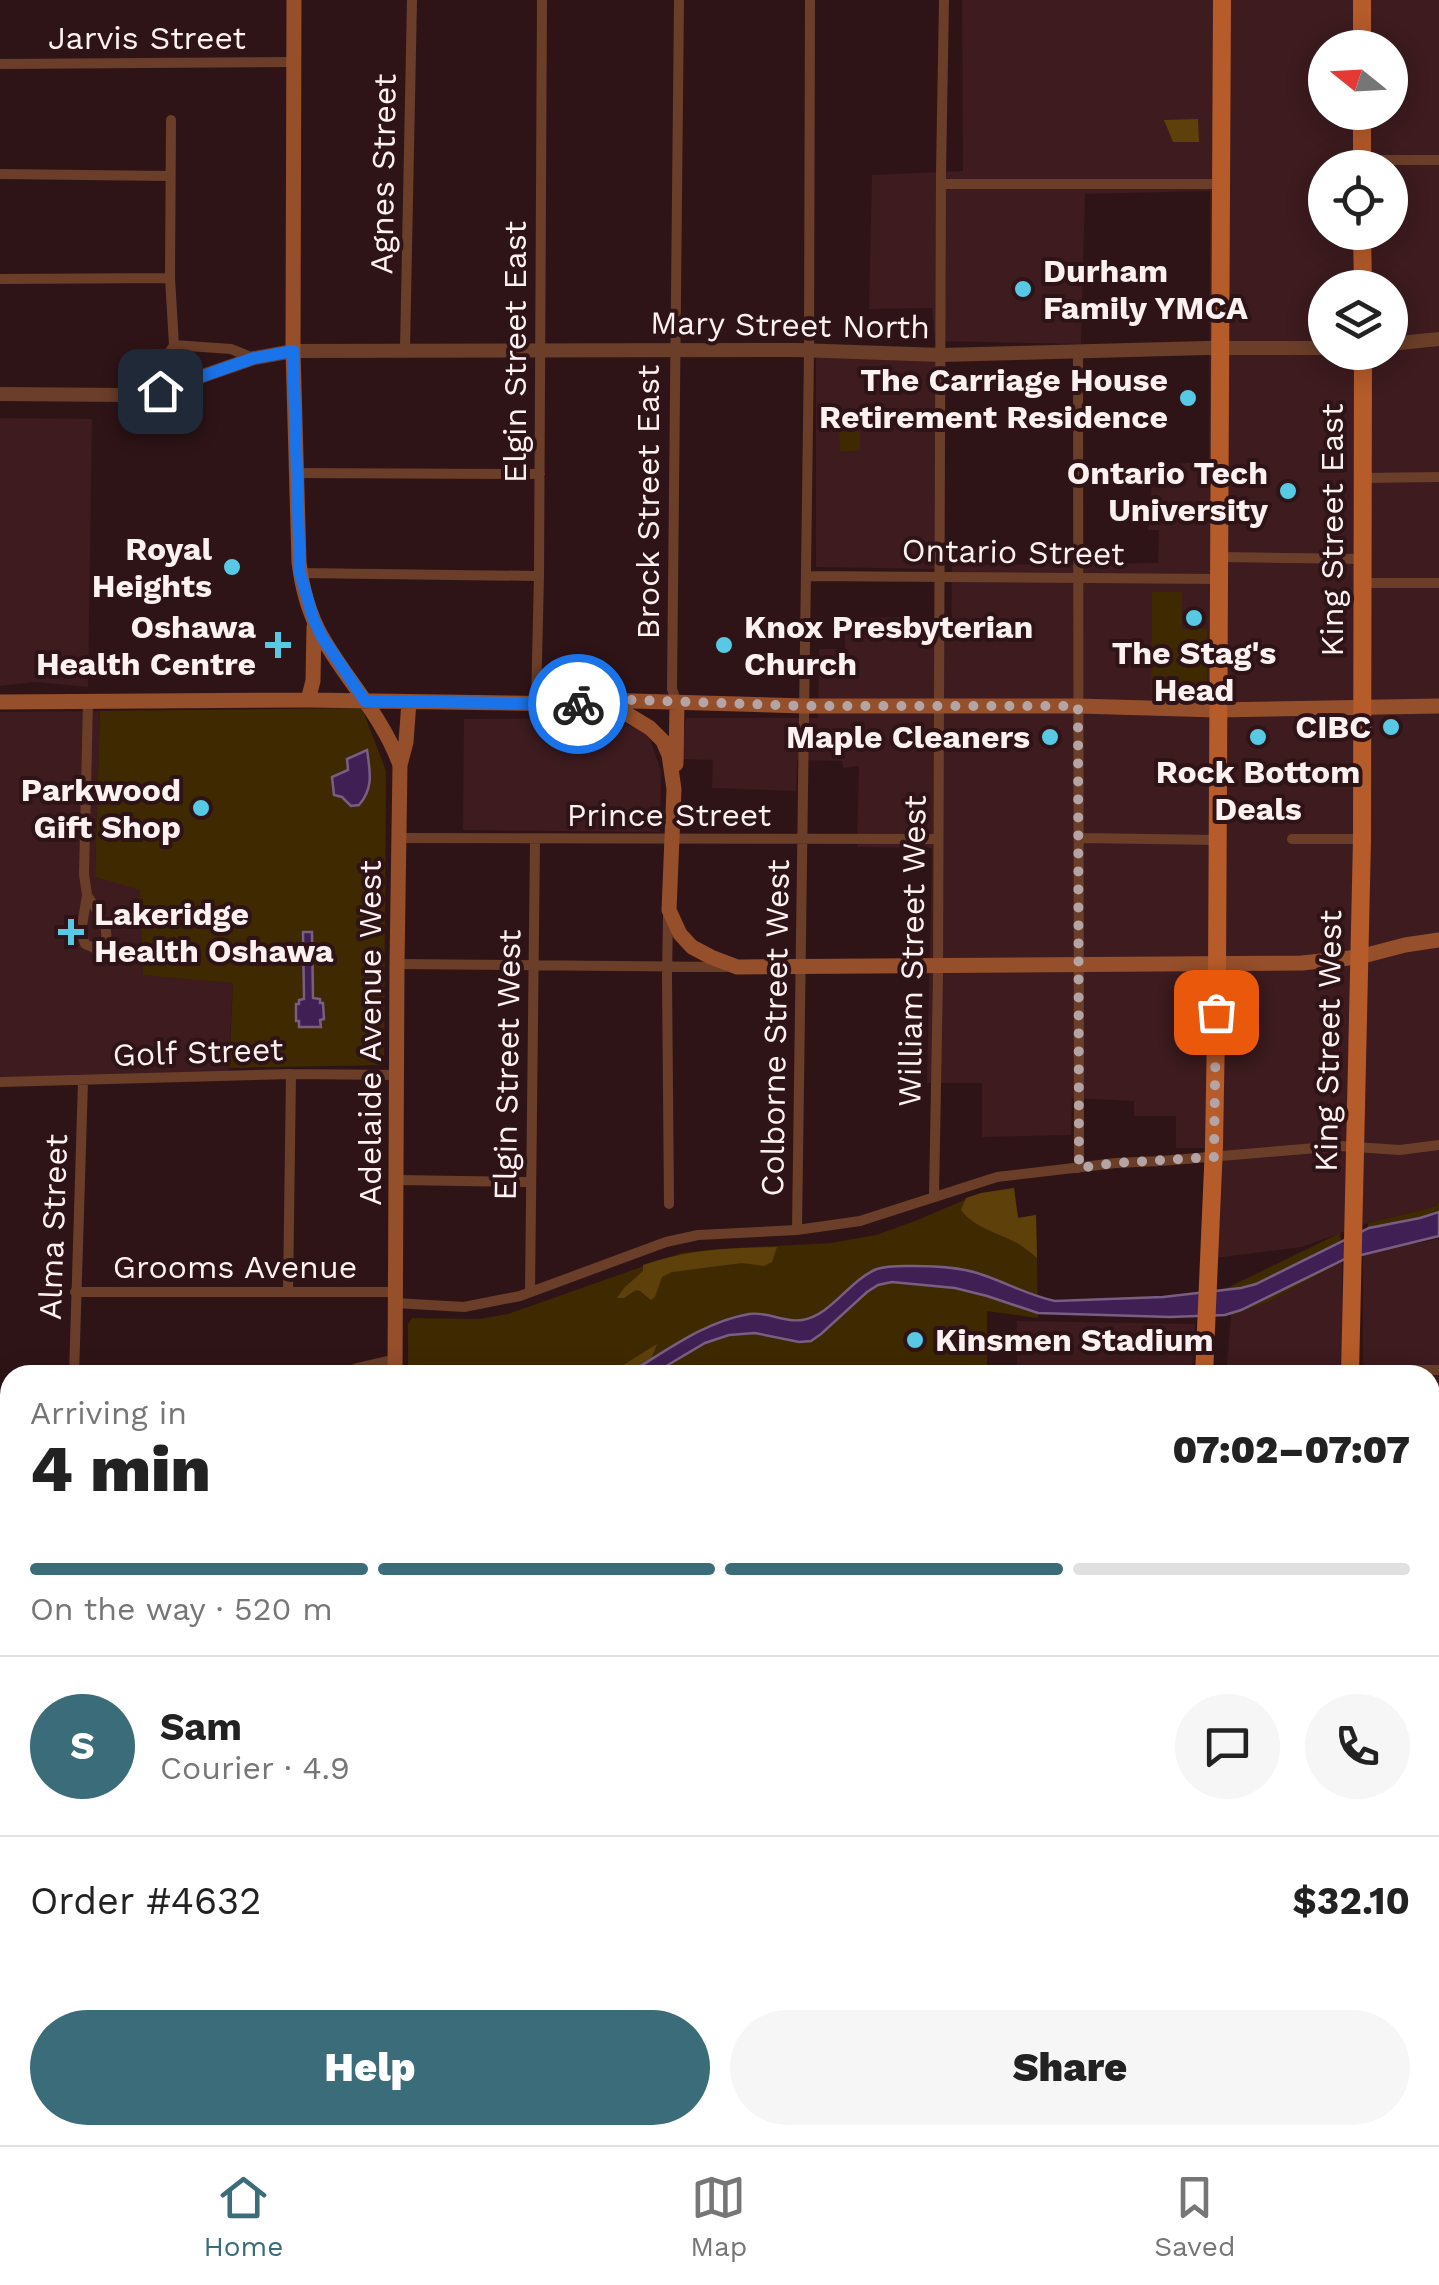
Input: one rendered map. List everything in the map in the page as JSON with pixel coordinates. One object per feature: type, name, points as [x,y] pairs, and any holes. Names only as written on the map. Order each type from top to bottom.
[{"type":"main road","points":[[294,0],[293,351],[300,573],[313,618],[314,681],[308,700]]},
{"type":"main road","points":[[1205,1365],[1214,1157],[1217,962],[1222,0]]},
{"type":"main road","points":[[1362,0],[1362,30]]},
{"type":"main road","name":"King Street East","points":[[1362,708],[1363,370]]},
{"type":"main road","name":"Adelaide Avenue West","points":[[313,618],[391,739],[400,765],[396,1365]]},
{"type":"main road","points":[[583,704],[604,699],[804,706],[1217,710],[1439,706]]},
{"type":"main road","points":[[0,702],[308,700],[583,704],[627,714],[650,728],[663,741],[669,755],[674,789]]},
{"type":"main road","points":[[400,765],[409,702]]},
{"type":"main road","points":[[677,703],[668,910],[680,934],[710,958],[737,966],[802,967],[1302,962],[1359,958],[1439,940]]},
{"type":"main road","name":"King Street West","points":[[1350,1365],[1362,708]]},
{"type":"street","name":"Agnes Street","points":[[405,349],[412,0]]},
{"type":"street","name":"Elgin Street East","points":[[536,703],[542,0]]},
{"type":"street","name":"Brock Street East","points":[[677,703],[672,688],[679,0]]},
{"type":"street","name":"Colborne Street West","points":[[797,1230],[810,0]]},
{"type":"street","name":"William Street West","points":[[934,1196],[944,0]]},
{"type":"street","name":"Jarvis Street","points":[[0,64],[294,62]]},
{"type":"street","points":[[160,391],[163,362],[174,345],[170,278],[171,120]]},
{"type":"street","points":[[1408,162],[1439,160]]},
{"type":"street","points":[[0,174],[170,176]]},
{"type":"street","points":[[941,184],[1222,184]]},
{"type":"street","points":[[0,279],[170,278]]},
{"type":"street","points":[[1408,342],[1439,339]]},
{"type":"street","name":"Mary Street North","points":[[174,345],[231,349],[254,358]]},
{"type":"street","name":"Mary Street North","points":[[0,394],[124,395],[160,391],[254,358],[293,351],[941,354],[1308,348]]},
{"type":"street","points":[[1078,353],[1079,1168]]},
{"type":"street","points":[[296,474],[540,474]]},
{"type":"street","points":[[1362,478],[1439,477]]},
{"type":"street","points":[[1220,557],[1362,559]]},
{"type":"street","points":[[300,573],[539,576]]},
{"type":"street","name":"Ontario Street","points":[[806,576],[1219,579]]},
{"type":"street","points":[[1363,583],[1439,583]]},
{"type":"street","points":[[87,895],[108,935],[106,943],[94,948],[85,944],[81,932],[87,895],[84,874],[88,701]]},
{"type":"street","name":"Prince Street","points":[[400,838],[938,839]]},
{"type":"street","points":[[1079,838],[1218,840]]},
{"type":"street","name":"Elgin Street West","points":[[530,1292],[536,839]]},
{"type":"street","points":[[1292,840],[1362,839]]},
{"type":"street","points":[[668,910],[669,1204]]},
{"type":"street","points":[[397,964],[737,966]]},
{"type":"street","points":[[288,1291],[291,1074]]},
{"type":"street","name":"Golf Street","points":[[0,1082],[397,1075]]},
{"type":"street","name":"Alma Street","points":[[74,1365],[83,1081]]},
{"type":"street","name":"Grooms Avenue","points":[[75,1292],[288,1291],[395,1297],[464,1308],[530,1292],[666,1242],[726,1232],[797,1230],[860,1221],[997,1177],[1116,1163],[1340,1146],[1400,1150],[1439,1145]]},
{"type":"street","points":[[397,1180],[530,1182]]},
{"type":"shaded area","points":[[962,0],[1439,0],[1437,1206],[1368,1223],[1302,1247],[1200,1260],[1205,1148],[1176,1148],[1176,1116],[1134,1116],[1134,1101],[1072,1098],[1071,1135],[982,1137],[982,1083],[927,1083],[932,848],[857,847],[859,766],[843,768],[842,761],[797,760],[796,791],[712,788],[713,760],[681,759],[686,718],[818,718],[819,649],[845,649],[845,618],[900,617],[900,641],[951,641],[952,565],[1158,563],[1159,530],[1148,530],[1153,466],[1209,461],[1210,191],[1085,194],[1081,344],[935,341],[932,308],[869,309],[872,175],[963,171]]},
{"type":"shaded area","points":[[1198,119],[1199,142],[1173,142],[1164,120]]},
{"type":"shaded area","points":[[816,356],[938,360],[936,569],[816,567]]},
{"type":"shaded area","points":[[0,418],[92,419],[88,687],[35,682],[0,686]]},
{"type":"shaded area","points":[[839,429],[860,433],[860,450],[840,452]]},
{"type":"shaded area","points":[[1152,592],[1182,592],[1182,629],[1207,629],[1207,684],[1201,692],[1151,692]]},
{"type":"shaded area","points":[[362,708],[386,771],[384,1065],[229,1068],[233,983],[143,975],[140,890],[95,877],[100,711]]},
{"type":"shaded area","name":"Lakeridge Health Oshawa","points":[[100,711],[95,877],[140,889],[233,983],[228,1073],[0,1077],[0,712]]},
{"type":"shaded area","points":[[610,718],[648,733],[661,771],[660,832],[463,830],[464,719]]},
{"type":"shaded area","points":[[367,750],[369,786],[359,805],[351,806],[334,795],[332,777],[348,770],[347,759]]},
{"type":"shaded area","points":[[303,932],[312,932],[313,998],[323,1003],[321,1027],[299,1027],[296,1021],[296,1004],[304,999]]},
{"type":"shaded area","points":[[1014,1188],[1018,1218],[1036,1215],[1038,1318],[987,1311],[987,1365],[408,1365],[408,1324],[412,1318],[479,1319],[508,1314],[681,1253],[831,1243],[876,1235],[981,1193]]},
{"type":"shaded area","points":[[1014,1188],[1018,1218],[1036,1215],[1037,1258],[1017,1243],[987,1230],[961,1210],[966,1198]]},
{"type":"shaded area","points":[[1439,1201],[1439,1237],[1368,1249],[1368,1223],[1437,1206]]},
{"type":"shaded area","points":[[1439,1212],[1439,1236],[1345,1259],[1225,1315],[1038,1313],[955,1288],[892,1282],[867,1292],[811,1341],[755,1333],[729,1335],[705,1343],[668,1365],[642,1365],[685,1339],[732,1318],[749,1314],[795,1320],[813,1317],[867,1274],[882,1268],[932,1266],[967,1270],[1055,1301],[1163,1297],[1256,1284],[1369,1228]]},
{"type":"shaded area","points":[[1340,1233],[1342,1262],[1270,1301],[1231,1316],[1225,1289]]},
{"type":"shaded area","points":[[1439,1239],[1439,1365],[1363,1365],[1363,1253]]},
{"type":"shaded area","points":[[777,1247],[772,1262],[764,1266],[742,1263],[672,1272],[662,1277],[651,1300],[636,1290],[617,1298],[643,1271],[643,1265],[710,1250]]},
{"type":"shaded area","points":[[1342,1262],[1342,1365],[1227,1365],[1231,1316],[1270,1301]]},
{"type":"shaded area","points":[[1017,1321],[1195,1324],[1193,1365],[1017,1365]]},
{"type":"shaded area","points":[[657,1344],[649,1365],[623,1365]]},
{"type":"way so far","points":[[578,704],[604,699],[804,706],[1078,706],[1079,1168],[1214,1157],[1216,1012]]},
{"type":"place","name":"Durham Family YMCA","points":[[1023,289]]},
{"type":"place","name":"The Carriage House Retirement Residence","points":[[1188,398]]},
{"type":"place","name":"Ontario Tech University","points":[[1288,491]]},
{"type":"place","name":"Royal Heights","points":[[232,567]]},
{"type":"place","name":"The Stag's Head","points":[[1194,618]]},
{"type":"place","name":"Oshawa Health Centre","points":[[278,645]]},
{"type":"place","name":"Knox Presbyterian Church","points":[[724,645]]},
{"type":"place","name":"CIBC","points":[[1391,727]]},
{"type":"place","name":"Maple Cleaners","points":[[1050,737]]},
{"type":"place","name":"Rock Bottom Deals","points":[[1258,737]]},
{"type":"place","name":"Parkwood Gift Shop","points":[[201,808]]},
{"type":"place","name":"Lakeridge Health Oshawa","points":[[71,932]]},
{"type":"place","name":"Kinsmen Stadium","points":[[915,1340]]},
{"type":"route","points":[[160,391],[254,358],[293,351],[300,573],[322,637],[365,701],[578,704]]}]
